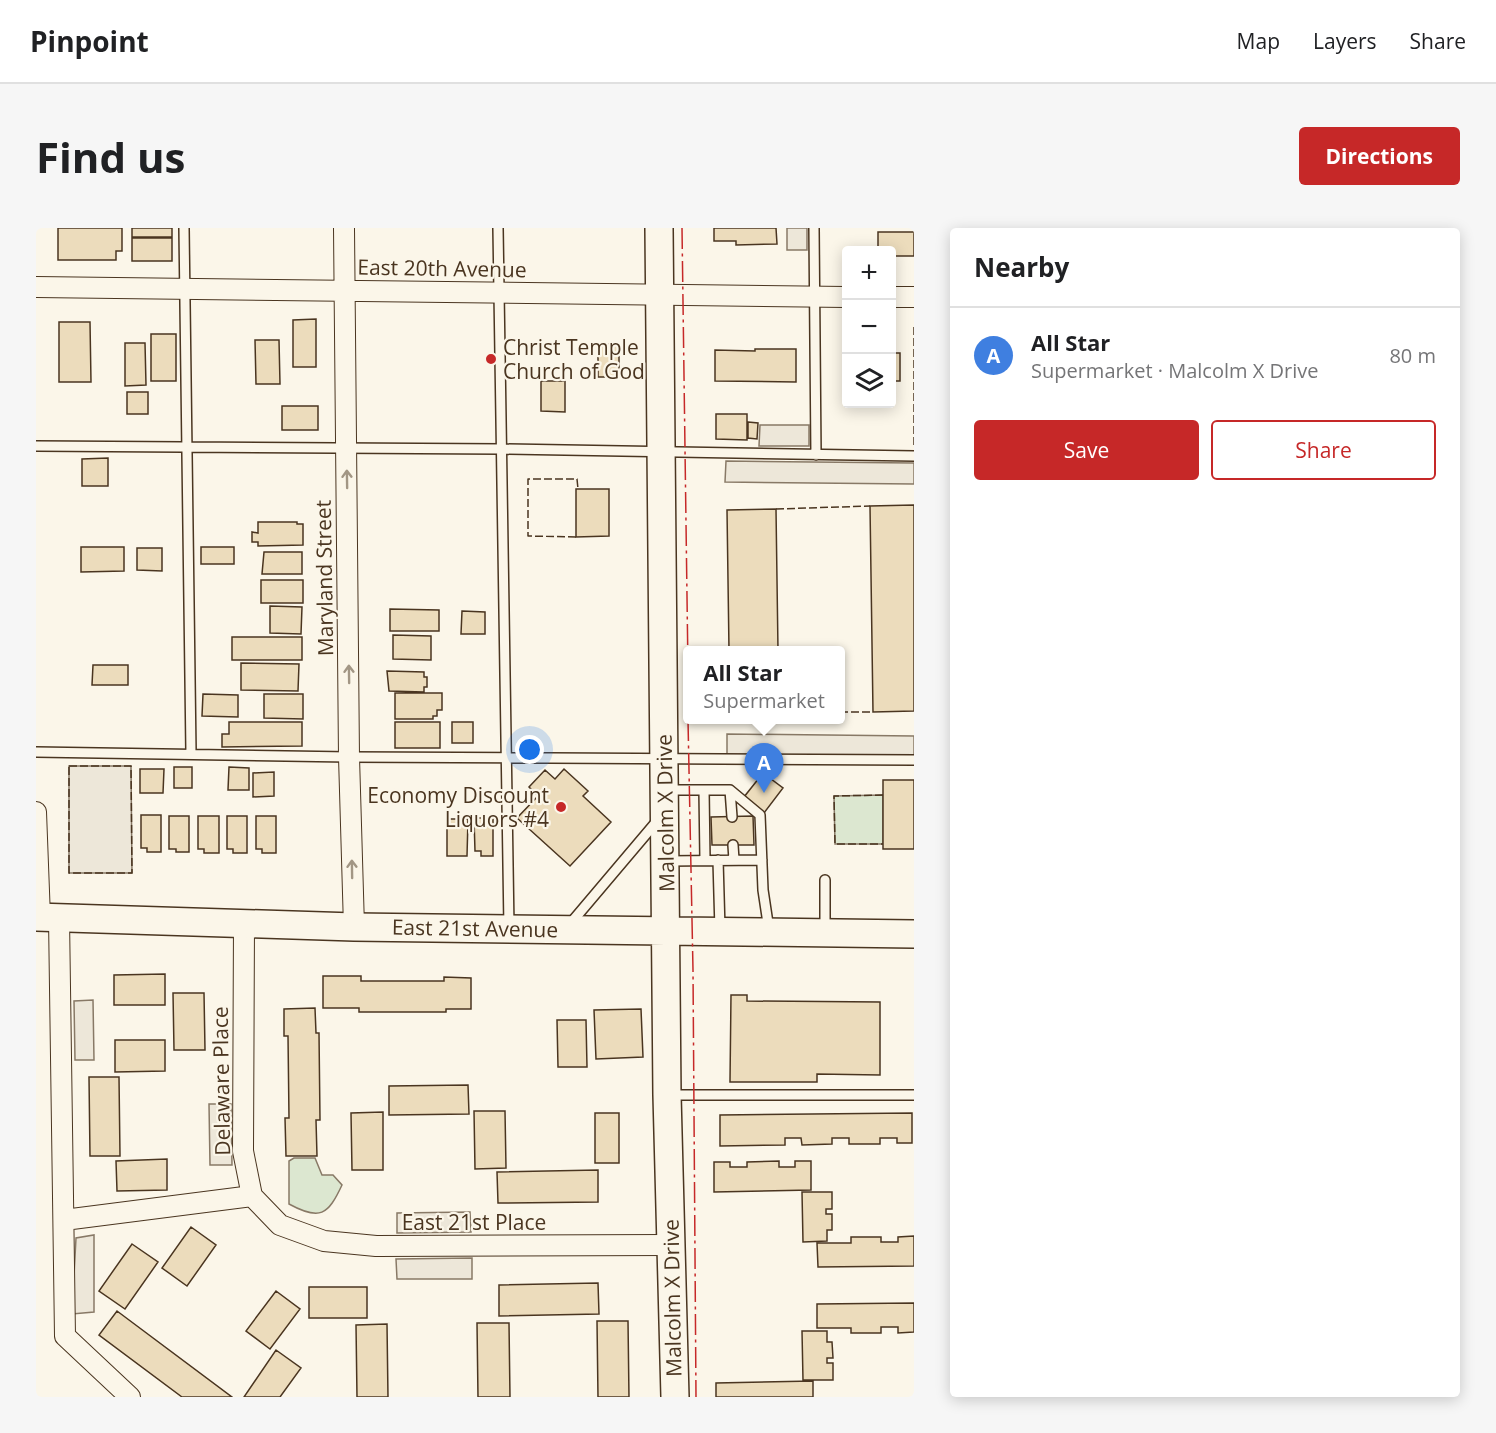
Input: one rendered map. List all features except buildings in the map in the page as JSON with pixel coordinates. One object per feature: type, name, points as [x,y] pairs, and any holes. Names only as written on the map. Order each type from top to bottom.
[{"type":"street","name":"Maryland Street","points":[[344,228],[354,927]]},
{"type":"street","name":"Malcolm X Drive","points":[[659,228],[668,1095],[675,1397]]},
{"type":"street","name":"East 20th Avenue","points":[[36,287],[842,297]]},
{"type":"street","points":[[896,297],[914,297]]},
{"type":"street","points":[[36,812],[64,1220],[65,1336],[130,1397]]},
{"type":"street","name":"East 21st Avenue","points":[[45,918],[354,927],[914,934]]},
{"type":"street","name":"Delaware Place","points":[[244,924],[243,1151],[252,1196]]},
{"type":"street","points":[[64,1220],[252,1196]]},
{"type":"street","name":"East 21st Place","points":[[252,1196],[280,1225],[324,1240],[376,1246],[671,1245]]},
{"type":"lane","points":[[184,228],[191,753]]},
{"type":"lane","points":[[498,228],[509,929]]},
{"type":"lane","points":[[814,228],[816,455]]},
{"type":"lane","points":[[36,446],[501,449],[914,456]]},
{"type":"lane","points":[[36,752],[350,757],[914,760]]},
{"type":"lane","points":[[704,790],[705,860]]},
{"type":"lane","points":[[566,929],[665,801],[704,790],[730,790],[760,814],[763,890],[769,933]]},
{"type":"lane","points":[[730,790],[732,817]]},
{"type":"lane","points":[[733,845],[734,860]]},
{"type":"lane","points":[[718,860],[720,932]]},
{"type":"lane","points":[[666,861],[762,860]]},
{"type":"lane","points":[[825,880],[825,933]]},
{"type":"lane","points":[[668,1095],[914,1095]]},
{"type":"green space","points":[[883,795],[883,844],[835,844],[834,796]]},
{"type":"green space","points":[[294,1158],[315,1158],[322,1175],[333,1175],[342,1185],[332,1203],[322,1212],[308,1212],[289,1204],[289,1161]]},
{"type":"shaded area","points":[[787,228],[807,228],[807,250],[787,250]]},
{"type":"shaded area","points":[[760,425],[809,425],[809,446],[759,446]]},
{"type":"shaded area","points":[[726,461],[914,463],[914,484],[725,482]]},
{"type":"shaded area","points":[[727,734],[914,736],[914,757],[727,755]]},
{"type":"shaded area","points":[[69,766],[131,766],[132,873],[69,873]]},
{"type":"shaded area","points":[[93,1000],[94,1060],[75,1060],[74,1001]]},
{"type":"shaded area","points":[[209,1104],[231,1104],[232,1165],[210,1165]]},
{"type":"shaded area","points":[[470,1212],[471,1232],[397,1233],[397,1213]]},
{"type":"shaded area","points":[[94,1235],[94,1312],[72,1314],[76,1238]]},
{"type":"shaded area","points":[[472,1258],[472,1279],[397,1279],[396,1259]]},
{"type":"fence","points":[[914,327],[914,446]]},
{"type":"fence","points":[[576,537],[528,536],[528,479],[577,479],[578,489]]},
{"type":"fence","points":[[776,509],[870,506]]},
{"type":"fence","points":[[845,712],[873,712]]},
{"type":"fence","points":[[69,766],[131,766],[132,873],[69,873],[69,766]]},
{"type":"fence","points":[[883,795],[834,796],[835,844],[883,844]]},
{"type":"power","points":[[682,228],[688,646]]},
{"type":"power","points":[[688,724],[693,970],[696,1397]]},
{"type":"place","name":"Christ Temple Church of God","points":[[491,359]]},
{"type":"place","name":"All Star","points":[[764,793]]},
{"type":"place","name":"Economy Discount Liquors #4","points":[[561,807]]}]
